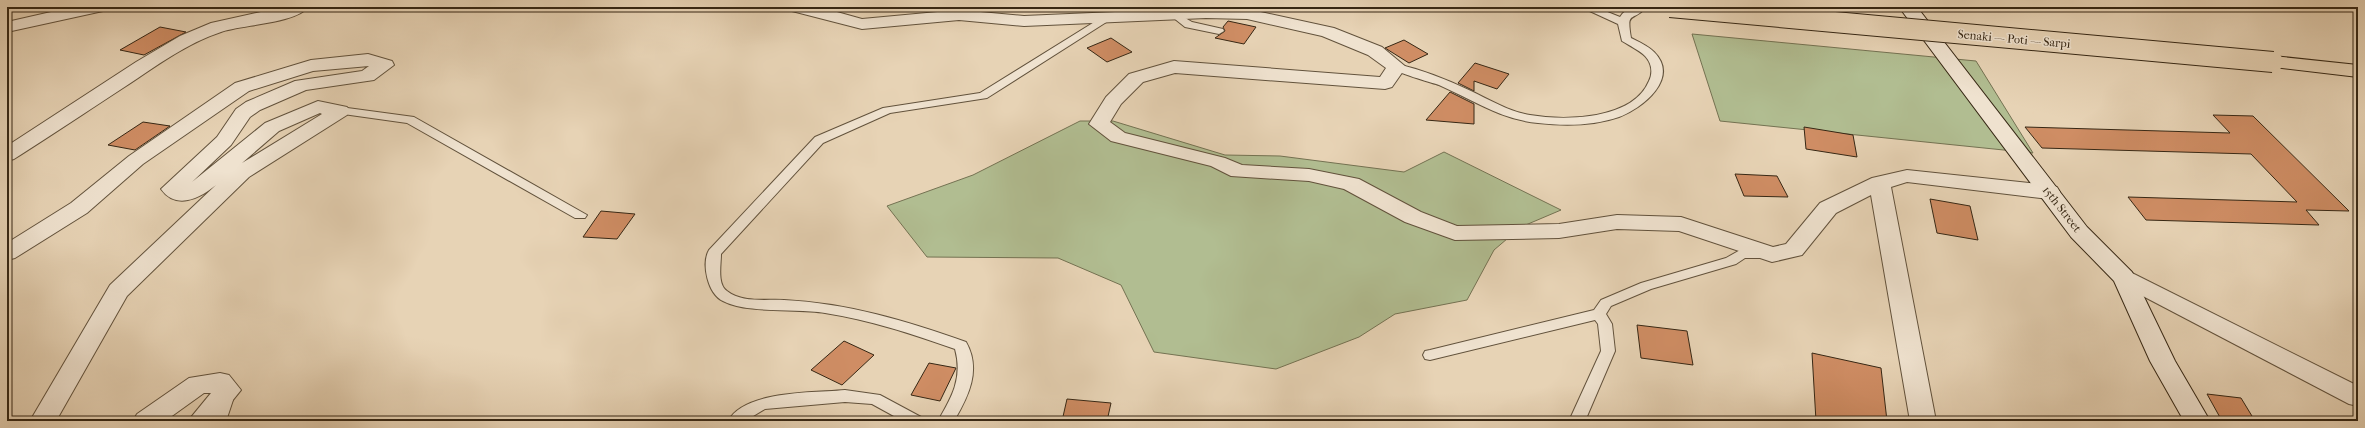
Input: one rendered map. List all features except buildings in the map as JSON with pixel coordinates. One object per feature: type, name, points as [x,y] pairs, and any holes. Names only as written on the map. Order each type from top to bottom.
[{"type":"highway","name":"Senaki — Poti — Sarpi","points":[[1670,7],[2358,71]]},
{"type":"street","points":[[7,27],[97,7]]},
{"type":"street","points":[[7,155],[143,66],[187,40],[217,27],[279,15],[299,7]]},
{"type":"street","points":[[798,7],[862,24],[959,15],[1024,21],[1175,15],[1247,14],[1315,29],[1375,51],[1396,67],[1385,83],[1174,67],[1136,78],[1113,101],[1099,124],[1118,137],[1218,162],[1238,171],[1309,175],[1351,184],[1413,217],[1455,233],[1559,230],[1617,222],[1680,224],[1772,255],[1794,250],[1828,208],[1880,182],[1907,176],[2048,192]]},
{"type":"street","name":"15th Street","points":[[1908,7],[2079,232],[2124,277],[2163,361],[2197,421]]},
{"type":"street","points":[[7,253],[79,208],[136,160],[242,87],[311,66],[368,60],[385,66],[367,76],[309,83],[296,87],[253,106],[243,113],[224,141],[172,189],[181,196],[197,189],[272,127],[318,107],[340,111]]},
{"type":"street","points":[[43,421],[118,291],[242,172],[340,111]]},
{"type":"street","points":[[1880,182],[1923,421]]},
{"type":"street","points":[[2124,277],[2358,397]]},
{"type":"street","points":[[146,421],[198,385],[220,382],[228,390],[201,421]]},
{"type":"lane","points":[[7,8],[14,7]]},
{"type":"lane","points":[[1586,7],[1623,22]]},
{"type":"lane","points":[[1396,67],[1427,75],[1510,113],[1527,118],[1559,122],[1607,117],[1630,108],[1644,99],[1657,79],[1656,64],[1651,55],[1626,39],[1623,22],[1627,15],[1641,7]]},
{"type":"lane","points":[[1175,15],[1189,25],[1218,31]]},
{"type":"lane","points":[[946,421],[961,396],[966,377],[967,361],[961,346],[901,324],[813,305],[749,303],[730,299],[720,293],[716,285],[714,253],[819,140],[887,110],[984,96],[1104,19]]},
{"type":"lane","points":[[340,111],[410,120],[580,215]]},
{"type":"lane","points":[[1430,355],[1599,314],[1606,303],[1646,286],[1731,261],[1742,253],[1772,255]]},
{"type":"lane","points":[[1577,421],[1608,351],[1605,324],[1599,314]]},
{"type":"lane","points":[[218,421],[228,390]]},
{"type":"lane","points":[[736,421],[741,416],[762,404],[845,396],[876,398],[916,421]]},
{"type":"green space","points":[[1692,34],[1976,61],[2033,153],[1720,121]]},
{"type":"green space","points":[[1080,121],[1113,121],[1225,155],[1280,156],[1404,172],[1444,152],[1561,210],[1521,227],[1494,250],[1467,300],[1395,314],[1359,337],[1276,369],[1154,352],[1121,285],[1058,258],[927,257],[887,206],[973,175]]}]
